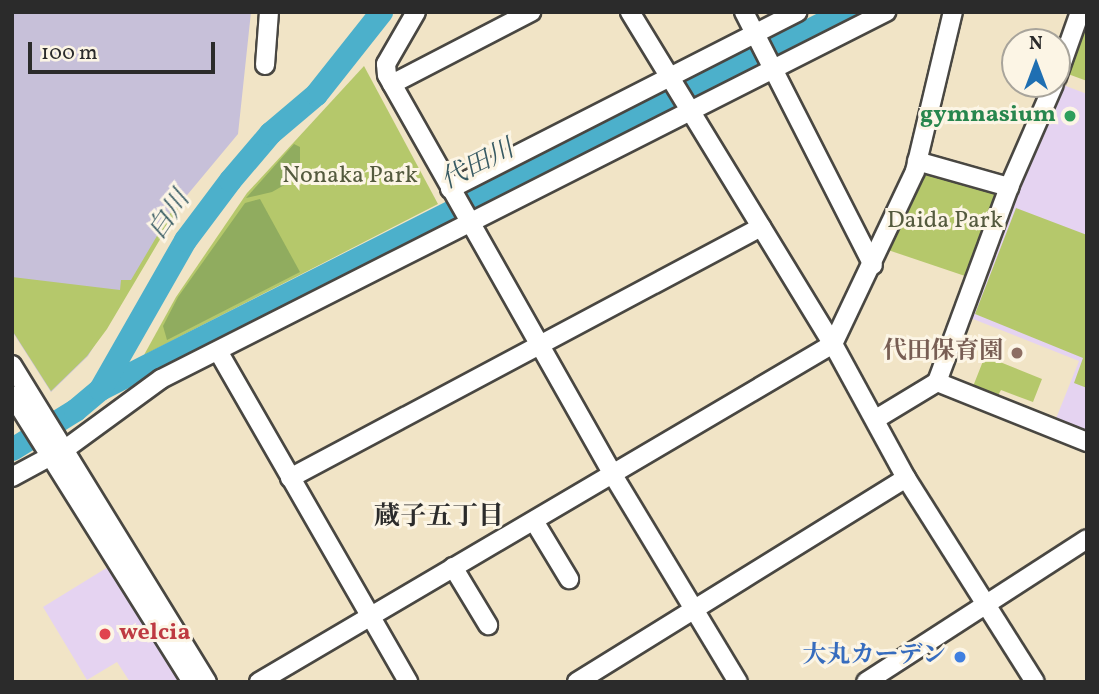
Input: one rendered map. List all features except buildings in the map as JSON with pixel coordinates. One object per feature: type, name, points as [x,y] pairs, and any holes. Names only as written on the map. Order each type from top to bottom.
[{"type":"street","points":[[265,65],[269,12]]},
{"type":"street","points":[[416,12],[386,64],[392,84],[467,221],[613,475],[738,682]]},
{"type":"street","points":[[392,84],[531,12]]},
{"type":"street","points":[[630,12],[688,111],[833,344],[906,478],[1035,682]]},
{"type":"street","points":[[744,12],[873,265]]},
{"type":"street","points":[[452,192],[756,37],[797,12]]},
{"type":"street","points":[[12,477],[161,379],[772,66],[886,12]]},
{"type":"street","points":[[259,682],[833,344],[873,265],[917,161],[953,12]]},
{"type":"street","points":[[1071,37],[1080,12]]},
{"type":"street","points":[[876,419],[937,382],[1009,187],[1048,98]]},
{"type":"street","points":[[917,161],[1009,187]]},
{"type":"street","points":[[290,478],[761,226]]},
{"type":"street","points":[[218,351],[368,617],[408,682]]},
{"type":"street","points":[[12,365],[34,416],[207,682]]},
{"type":"street","points":[[937,382],[1087,442]]},
{"type":"street","points":[[12,395],[34,416]]},
{"type":"street","points":[[55,449],[192,682]]},
{"type":"street","points":[[577,682],[906,478]]},
{"type":"street","points":[[534,521],[569,579]]},
{"type":"street","points":[[866,682],[988,606],[1087,539]]},
{"type":"street","points":[[453,567],[488,625]]},
{"type":"shaded area","points":[[12,12],[251,12],[238,134],[183,200],[88,356],[51,392],[12,331]]},
{"type":"shaded area","points":[[1071,88],[1087,94],[1087,434],[1055,421],[1079,361],[968,317],[1052,98],[1071,98]]},
{"type":"shaded area","name":"welcia","points":[[108,567],[180,682],[130,682],[117,662],[87,680],[43,607]]},
{"type":"green space","points":[[1087,24],[1087,81],[1071,75],[1071,66]]},
{"type":"green space","name":"Nonaka Park","points":[[364,66],[438,204],[144,355],[176,297],[247,193]]},
{"type":"green space","points":[[294,144],[300,147],[300,176],[272,192],[246,198]]},
{"type":"green space","name":"Daida Park","points":[[925,168],[998,189],[1001,195],[968,277],[888,250]]},
{"type":"green space","points":[[260,199],[300,272],[167,340],[163,326],[178,297],[245,203]]},
{"type":"green space","points":[[177,202],[181,204],[107,329],[87,356],[51,391],[12,330],[12,277],[120,290],[121,280],[131,280]]},
{"type":"green space","points":[[1016,208],[1087,235],[1087,388],[1074,383],[1083,358],[975,314]]},
{"type":"green space","points":[[985,356],[1042,379],[1033,402],[1001,390],[996,399],[972,389]]},
{"type":"waterway","name":"白川","points":[[12,449],[75,410],[100,389],[185,240],[270,133],[316,94],[381,12]]},
{"type":"waterway","name":"代田川","points":[[100,389],[844,12]]},
{"type":"place","name":"gymnasium","points":[[1070,116]]},
{"type":"place","name":"代田保育園","points":[[1017,353]]},
{"type":"place","name":"welcia","points":[[105,634]]},
{"type":"place","name":"大丸カーデン","points":[[960,657]]},
{"type":"district","name":"蔵子五丁目","points":[[439,518]]}]
